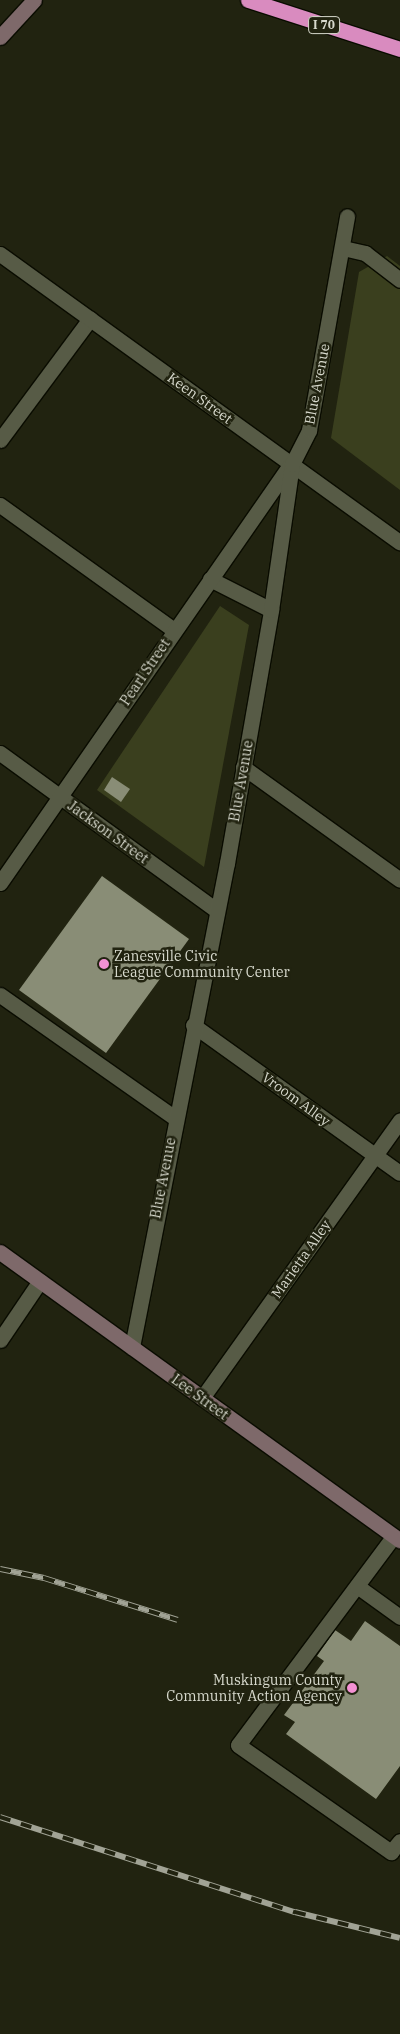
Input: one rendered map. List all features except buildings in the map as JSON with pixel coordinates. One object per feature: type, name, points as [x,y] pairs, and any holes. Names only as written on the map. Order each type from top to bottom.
[{"type":"highway","name":"I 70","points":[[248,0],[400,48]]},
{"type":"street","points":[[0,37],[34,0]]},
{"type":"street","name":"Blue Avenue","points":[[132,1347],[243,767],[271,610],[292,464],[308,430],[343,248],[347,216]]},
{"type":"street","points":[[343,248],[365,253],[400,280]]},
{"type":"street","name":"Keen Street","points":[[0,254],[400,542]]},
{"type":"street","points":[[0,440],[90,319]]},
{"type":"street","name":"Pearl Street","points":[[0,883],[174,630],[292,464]]},
{"type":"street","points":[[0,505],[174,630]]},
{"type":"street","points":[[210,579],[271,610]]},
{"type":"street","name":"Jackson Street","points":[[0,753],[216,910]]},
{"type":"street","points":[[243,767],[400,880]]},
{"type":"street","points":[[0,995],[175,1118]]},
{"type":"street","name":"Vroom Alley","points":[[193,1025],[400,1173]]},
{"type":"street","name":"Marietta Alley","points":[[202,1398],[400,1120]]},
{"type":"street","name":"Lee Street","points":[[0,1252],[397,1539]]},
{"type":"street","points":[[0,1340],[40,1281]]},
{"type":"street","points":[[397,1539],[356,1586],[238,1745],[391,1852],[400,1841]]},
{"type":"street","points":[[356,1586],[400,1617]]},
{"type":"green space","points":[[387,256],[400,266],[400,490],[331,438],[359,272]]},
{"type":"green space","points":[[220,606],[249,625],[204,867],[97,790]]},
{"type":"railway","points":[[0,1569],[44,1578],[178,1620]]},
{"type":"railway","points":[[0,1817],[295,1912],[400,1938]]},
{"type":"place","name":"Zanesville Civic League Community Center","points":[[104,964]]},
{"type":"place","name":"Muskingum County Community Action Agency","points":[[352,1688]]}]
